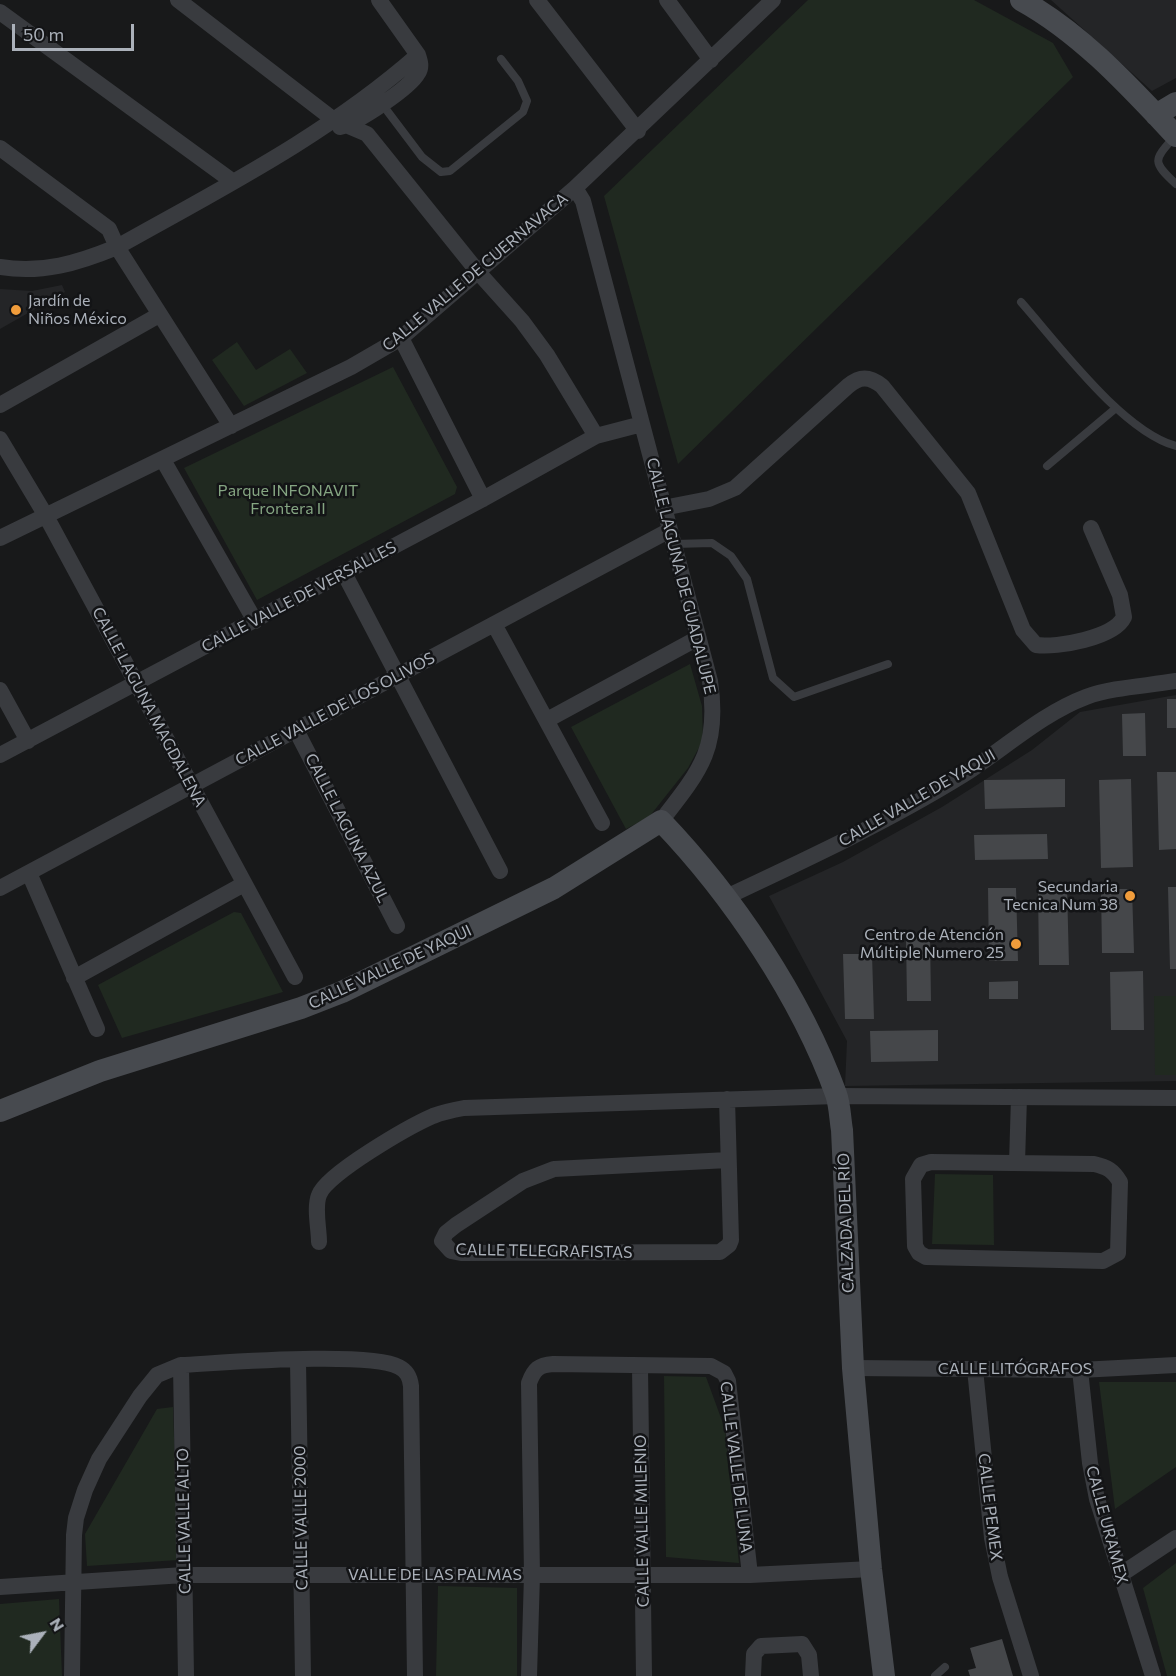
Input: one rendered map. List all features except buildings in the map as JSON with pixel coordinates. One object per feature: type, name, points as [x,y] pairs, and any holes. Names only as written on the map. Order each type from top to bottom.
[{"type":"street","points":[[178,0],[341,123],[367,134],[478,272],[522,321],[546,354],[596,436],[642,424]]},
{"type":"street","points":[[0,267],[22,270],[56,267],[88,259],[117,247],[232,181],[341,123],[418,74],[421,64],[418,55],[379,0]]},
{"type":"street","points":[[537,0],[638,131]]},
{"type":"street","points":[[667,0],[711,60]]},
{"type":"street","name":"CALLE VALLE DE CUERNAVACA","points":[[0,538],[351,367],[401,338],[576,188],[773,0]]},
{"type":"street","points":[[1020,0],[1047,15],[1086,45],[1176,136]]},
{"type":"street","points":[[0,12],[232,181]]},
{"type":"street","points":[[1156,115],[1176,103]]},
{"type":"street","points":[[0,148],[109,229],[117,247],[159,315],[231,426]]},
{"type":"street","name":"CALLE LAGUNA DE GUADALUPE","points":[[576,188],[583,201],[710,681],[714,707],[713,732],[700,768],[661,822]]},
{"type":"street","points":[[0,405],[159,315]]},
{"type":"street","points":[[401,338],[483,499]]},
{"type":"street","points":[[663,508],[709,499],[735,488],[848,386],[864,377],[873,379],[882,386],[950,467],[968,493],[1023,630],[1036,645],[1058,645],[1088,638],[1114,629],[1124,617],[1120,595],[1091,528]]},
{"type":"street","name":"CALLE VALLE DE VERSALLES","points":[[0,755],[483,499],[596,436]]},
{"type":"street","name":"CALLE LAGUNA MAGDALENA","points":[[0,439],[46,516],[295,977]]},
{"type":"street","points":[[164,460],[255,621]]},
{"type":"street","name":"CALLE VALLE DE LOS OLIVOS","points":[[0,888],[494,624],[672,537]]},
{"type":"street","points":[[344,573],[500,871]]},
{"type":"street","points":[[494,624],[602,823]]},
{"type":"street","points":[[547,720],[698,638]]},
{"type":"street","name":"CALLE VALLE DE YAQUI","points":[[724,898],[829,848],[963,775],[1061,708],[1089,696],[1176,681]]},
{"type":"street","points":[[0,690],[28,741]]},
{"type":"street","name":"CALLE LAGUNA AZUL","points":[[296,730],[398,926]]},
{"type":"street","name":"CALZADA DEL RÍO","points":[[661,822],[724,898],[759,945],[787,992],[837,1096],[842,1131],[853,1368],[871,1569],[884,1676]]},
{"type":"street","name":"CALLE VALLE DE YAQUI","points":[[0,1111],[100,1071],[301,1008],[342,992],[554,888],[661,822]]},
{"type":"street","points":[[29,873],[97,1029]]},
{"type":"street","points":[[74,978],[244,884]]},
{"type":"street","points":[[319,1242],[318,1196],[325,1183],[338,1172],[417,1124],[448,1111],[464,1108],[837,1096],[1176,1098]]},
{"type":"street","points":[[1017,1163],[1019,1097]]},
{"type":"street","name":"CALLE TELEGRAFISTAS","points":[[727,1099],[730,1240],[729,1245],[720,1252],[461,1253],[451,1251],[442,1241],[446,1233],[456,1225],[523,1181],[555,1169],[728,1160]]},
{"type":"street","points":[[931,1162],[1017,1163],[1094,1164],[1114,1172],[1120,1182],[1118,1253],[1103,1261],[934,1259],[919,1253],[915,1246],[913,1179],[921,1165],[931,1162]]},
{"type":"street","points":[[72,1676],[72,1583],[76,1518],[99,1459],[140,1396],[157,1375],[181,1365],[352,1360],[391,1364],[405,1371],[411,1386],[415,1676]]},
{"type":"street","name":"CALLE VALLE 2000","points":[[298,1361],[303,1676]]},
{"type":"street","points":[[529,1676],[532,1575],[530,1383],[534,1371],[539,1366],[553,1364],[640,1367]]},
{"type":"street","name":"CALLE VALLE ALTO","points":[[181,1365],[186,1676]]},
{"type":"street","name":"CALLE LITÓGRAFOS","points":[[853,1368],[1080,1370],[1176,1365]]},
{"type":"street","name":"CALLE VALLE DE LUNA","points":[[640,1367],[711,1366],[724,1373],[728,1381],[750,1575]]},
{"type":"street","name":"CALLE VALLE MILENIO","points":[[640,1367],[644,1676]]},
{"type":"street","name":"CALLE PEMEX","points":[[975,1369],[992,1538],[1000,1577],[1031,1676]]},
{"type":"street","name":"CALLE URAMEX","points":[[1080,1370],[1090,1463],[1104,1524],[1154,1676]]},
{"type":"street","points":[[1120,1575],[1176,1538]]},
{"type":"street","name":"VALLE DE LAS PALMAS","points":[[0,1587],[184,1575],[750,1575],[871,1569]]},
{"type":"street","points":[[753,1676],[754,1654],[761,1646],[796,1643],[806,1648],[811,1676]]},
{"type":"lane","points":[[385,96],[422,157],[441,172],[450,171],[523,112],[527,100],[518,81],[501,59]]},
{"type":"lane","points":[[1176,136],[1157,156],[1156,162],[1176,184]]},
{"type":"lane","points":[[1021,302],[1116,408],[1153,437],[1176,446]]},
{"type":"lane","points":[[1047,466],[1116,408]]},
{"type":"lane","points":[[672,537],[712,543],[731,556],[747,579],[773,678],[794,697],[888,664]]},
{"type":"lane","points":[[935,1676],[945,1667]]},
{"type":"shaded area","points":[[1051,0],[1176,0],[1176,78],[1152,91]]},
{"type":"shaded area","name":"Jardín de Niños México","points":[[62,285],[65,292],[0,329],[0,289],[32,291]]},
{"type":"shaded area","points":[[1176,695],[1176,1081],[845,1086],[847,1041],[769,896],[843,862],[942,807],[1032,750],[1080,712]]},
{"type":"green space","points":[[808,0],[974,0],[1053,43],[1073,77],[678,464],[604,196]]},
{"type":"green space","points":[[237,342],[256,370],[290,349],[307,373],[244,406],[212,360]]},
{"type":"green space","name":"Parque INFONAVIT Frontera II","points":[[393,367],[457,487],[455,494],[257,600],[184,468]]},
{"type":"green space","points":[[690,664],[702,706],[703,740],[688,768],[649,817],[626,829],[571,727]]},
{"type":"green space","points":[[234,912],[241,913],[283,992],[122,1038],[98,985]]},
{"type":"green space","points":[[1154,996],[1176,996],[1176,1075],[1155,1075]]},
{"type":"green space","points":[[935,1174],[993,1175],[994,1245],[932,1244]]},
{"type":"green space","points":[[664,1376],[706,1377],[725,1429],[739,1563],[666,1557]]},
{"type":"green space","points":[[1099,1382],[1176,1382],[1176,1467],[1115,1509]]},
{"type":"green space","points":[[173,1407],[178,1560],[87,1566],[85,1534],[157,1409]]},
{"type":"green space","points":[[1176,1563],[1176,1676],[1167,1676],[1143,1588]]},
{"type":"green space","points":[[438,1586],[517,1588],[517,1676],[436,1676]]},
{"type":"green space","points":[[59,1599],[62,1676],[0,1676],[0,1604]]},
{"type":"place","name":"Jardín de Niños México","points":[[16,310]]},
{"type":"place","name":"Secundaria Tecnica Num 38","points":[[1130,896]]},
{"type":"place","name":"Centro de Atención Múltiple Numero 25","points":[[1016,944]]}]
